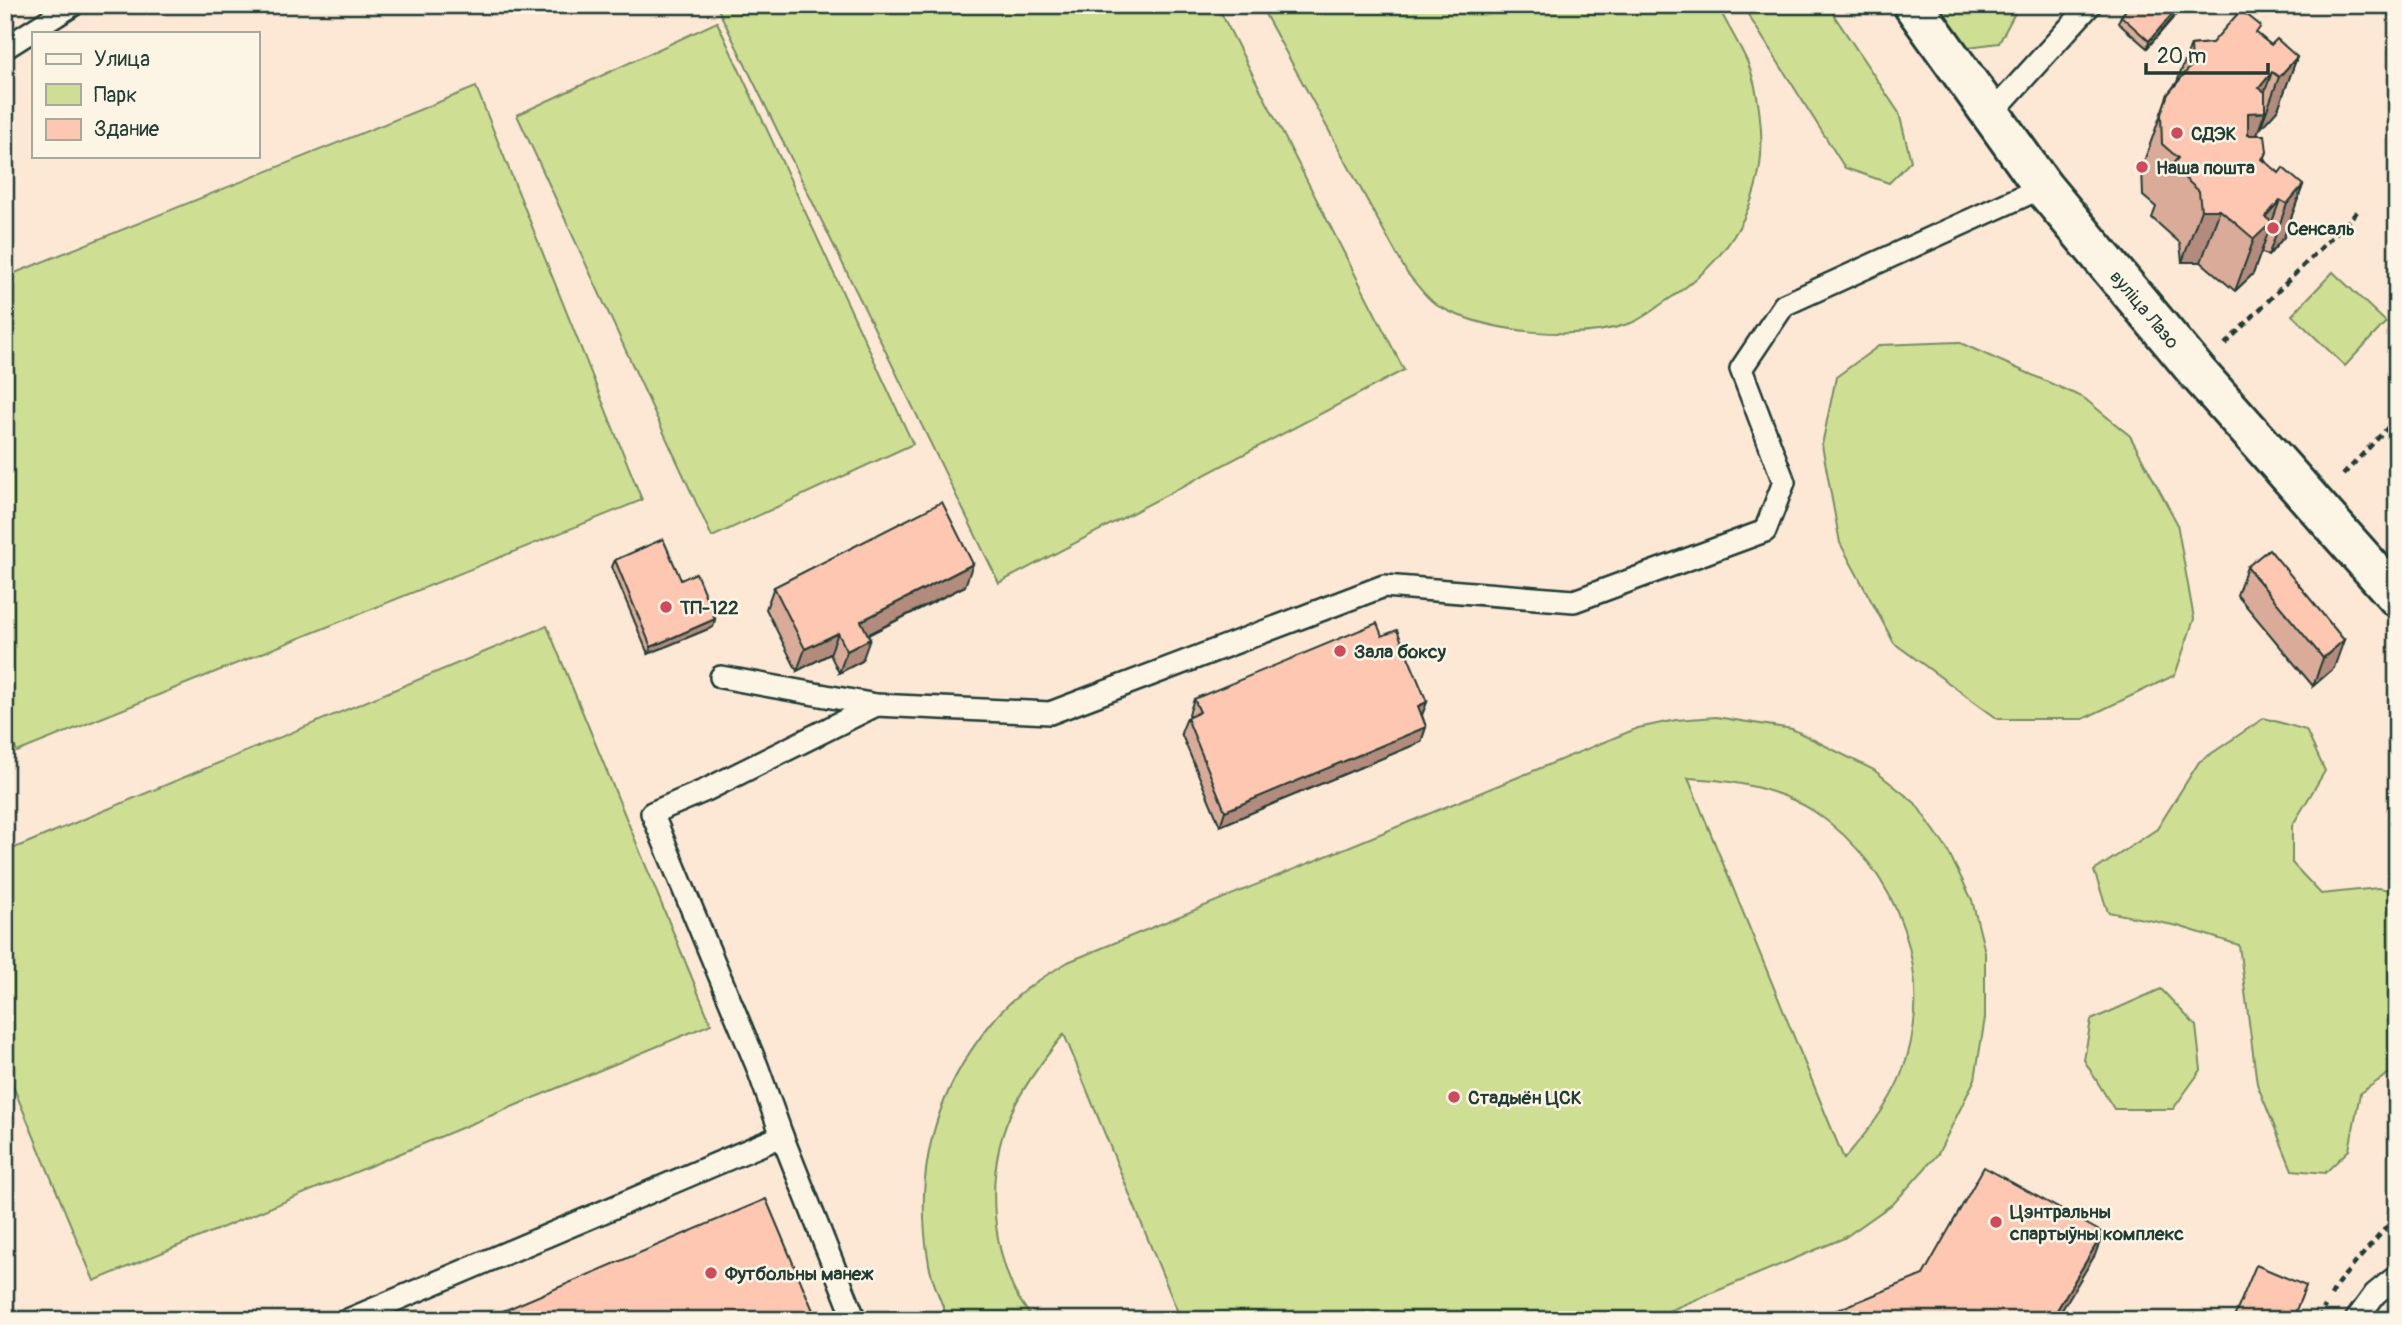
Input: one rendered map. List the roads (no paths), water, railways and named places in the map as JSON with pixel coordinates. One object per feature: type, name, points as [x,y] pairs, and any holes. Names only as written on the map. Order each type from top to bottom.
[{"type":"street","name":"вуліца Лазо","points":[[1913,5],[2043,187],[2197,372],[2397,597]]},
{"type":"lane","points":[[5,48],[73,5]]},
{"type":"lane","points":[[1991,114],[2090,5]]},
{"type":"lane","points":[[721,677],[876,705],[1050,713],[1384,586],[1574,601],[1765,531],[1784,482],[1741,369],[1784,305],[2043,187]]},
{"type":"lane","points":[[855,1320],[757,1066],[652,813],[706,790],[876,705]]},
{"type":"lane","points":[[348,1320],[782,1136]]},
{"type":"lane","points":[[2356,1320],[2375,1294],[2397,1276]]},
{"type":"place","name":"СДЭК","points":[[2177,133]]},
{"type":"place","name":"Наша пошта","points":[[2142,167]]},
{"type":"place","name":"Сенсаль","points":[[2273,228]]},
{"type":"place","name":"ТП-122","points":[[666,607]]},
{"type":"place","name":"Зала боксу","points":[[1340,651]]},
{"type":"place","name":"Стадыён ЦСК","points":[[1454,1097]]},
{"type":"place","name":"Цэнтральны спартыўны комплекс","points":[[1996,1222]]},
{"type":"place","name":"Футбольны манеж","points":[[711,1273]]}]
